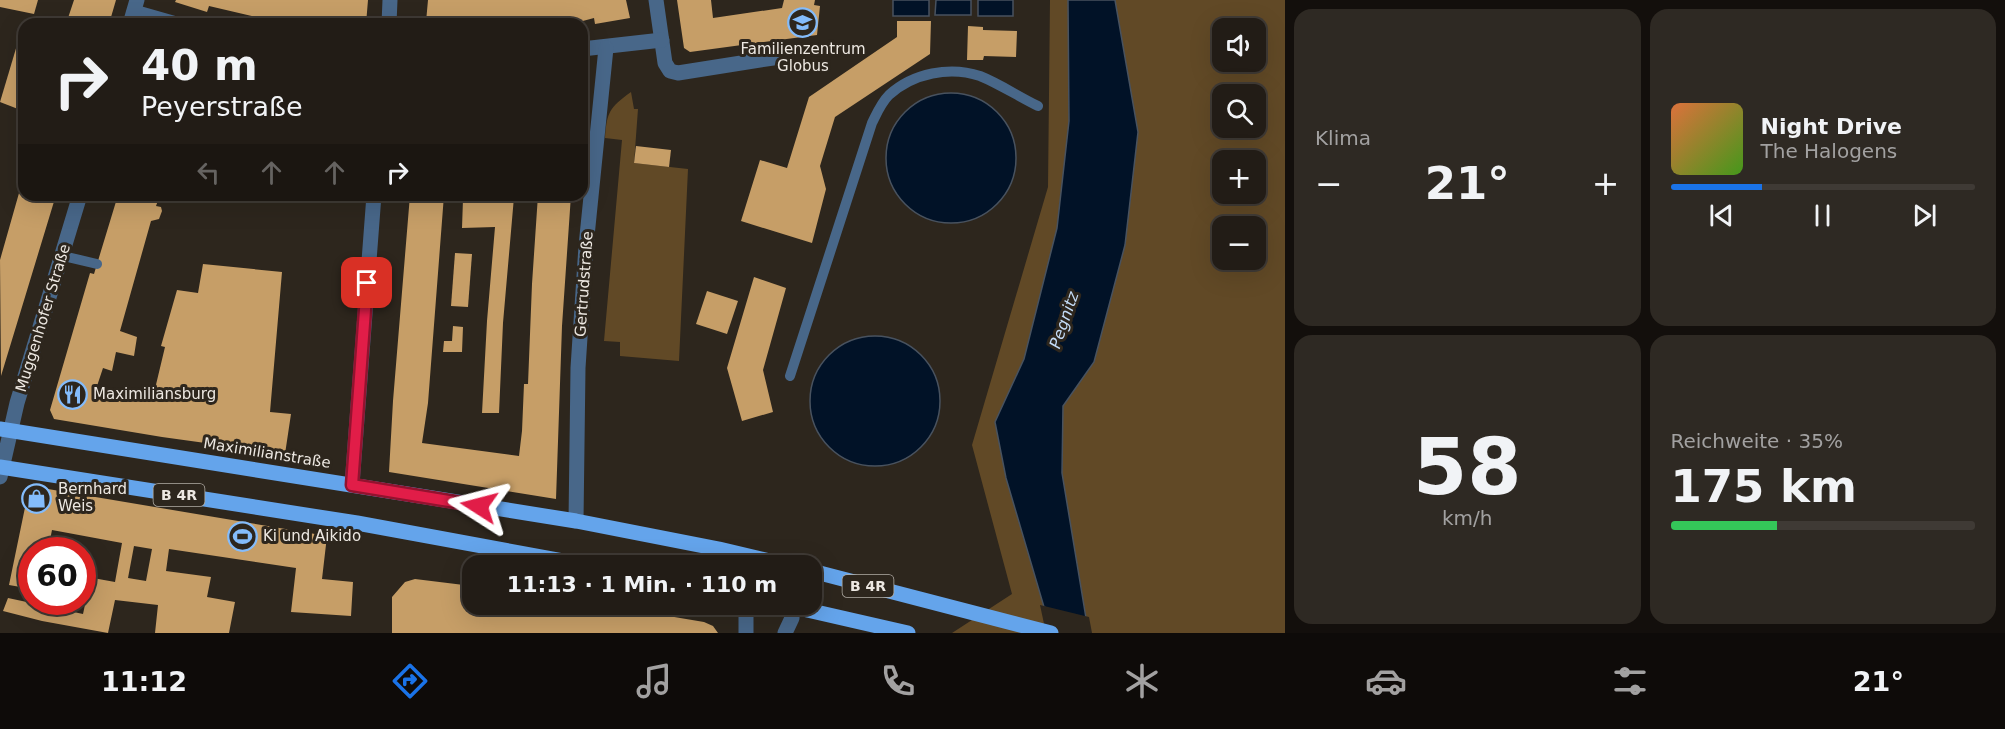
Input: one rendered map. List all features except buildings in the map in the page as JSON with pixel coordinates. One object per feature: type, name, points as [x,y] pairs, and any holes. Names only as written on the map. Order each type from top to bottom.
[{"type":"main road","name":"Maximilianstraße","points":[[5,430],[576,521],[733,555]]},
{"type":"main road","name":"B 4R","points":[[0,470],[357,523],[530,555]]},
{"type":"main road","name":"B 4R","points":[[822,574],[1051,633]]},
{"type":"main road","name":"B 4R","points":[[822,613],[908,633]]},
{"type":"street","points":[[389,18],[390,0]]},
{"type":"street","points":[[656,0],[665,63],[670,71],[678,73],[773,58]]},
{"type":"street","points":[[134,12],[155,18]]},
{"type":"street","points":[[588,49],[662,40]]},
{"type":"street","name":"Gertrudstraße","points":[[576,521],[578,368],[586,246],[606,48]]},
{"type":"street","name":"Muggenhofer Straße","points":[[0,470],[5,430],[63,256],[78,201]]},
{"type":"street","points":[[352,485],[374,201]]},
{"type":"street","points":[[746,615],[746,633]]},
{"type":"street","points":[[785,633],[790,622],[790,615]]},
{"type":"lane","points":[[790,376],[872,123],[888,97],[921,77],[949,70],[982,77],[1038,106]]},
{"type":"lane","points":[[63,256],[97,264]]},
{"type":"shaded area","points":[[1050,0],[1285,0],[1285,633],[952,633],[1012,594],[972,445],[1048,187]]},
{"type":"shaded area","points":[[631,92],[634,109],[638,109],[634,163],[688,169],[679,361],[620,356],[620,342],[604,341],[622,140],[605,138],[610,111]]},
{"type":"water","points":[[893,0],[929,0],[929,16],[893,16]]},
{"type":"water","points":[[936,0],[971,0],[971,15],[935,15]]},
{"type":"water","points":[[978,0],[1013,0],[1013,16],[978,16]]},
{"type":"water","name":"Pegnitz","points":[[1068,0],[1115,0],[1138,132],[1125,245],[1094,362],[1063,406],[1062,473],[1087,624],[1044,607],[1006,478],[995,422],[1024,359],[1057,228],[1069,121]]},
{"type":"water","points":[[951,93],[976,98],[997,112],[1011,133],[1016,158],[1011,183],[997,204],[976,218],[951,223],[926,218],[905,204],[891,183],[886,158],[891,133],[905,112],[926,98]]},
{"type":"water","points":[[875,336],[900,341],[921,355],[935,376],[940,401],[935,426],[921,447],[900,461],[875,466],[850,461],[829,447],[815,426],[810,401],[815,376],[829,355],[850,341]]},
{"type":"pier","points":[[1040,605],[1089,617],[1092,633],[1046,633]]},
{"type":"place","name":"Familienzentrum Globus","points":[[803,22]]},
{"type":"place","name":"Maximiliansburg","points":[[72,394]]},
{"type":"place","name":"Bernhard Weis","points":[[37,498]]},
{"type":"place","name":"Ki und Aikido","points":[[242,536]]},
{"type":"route","points":[[367,283],[352,485],[479,506]]}]
